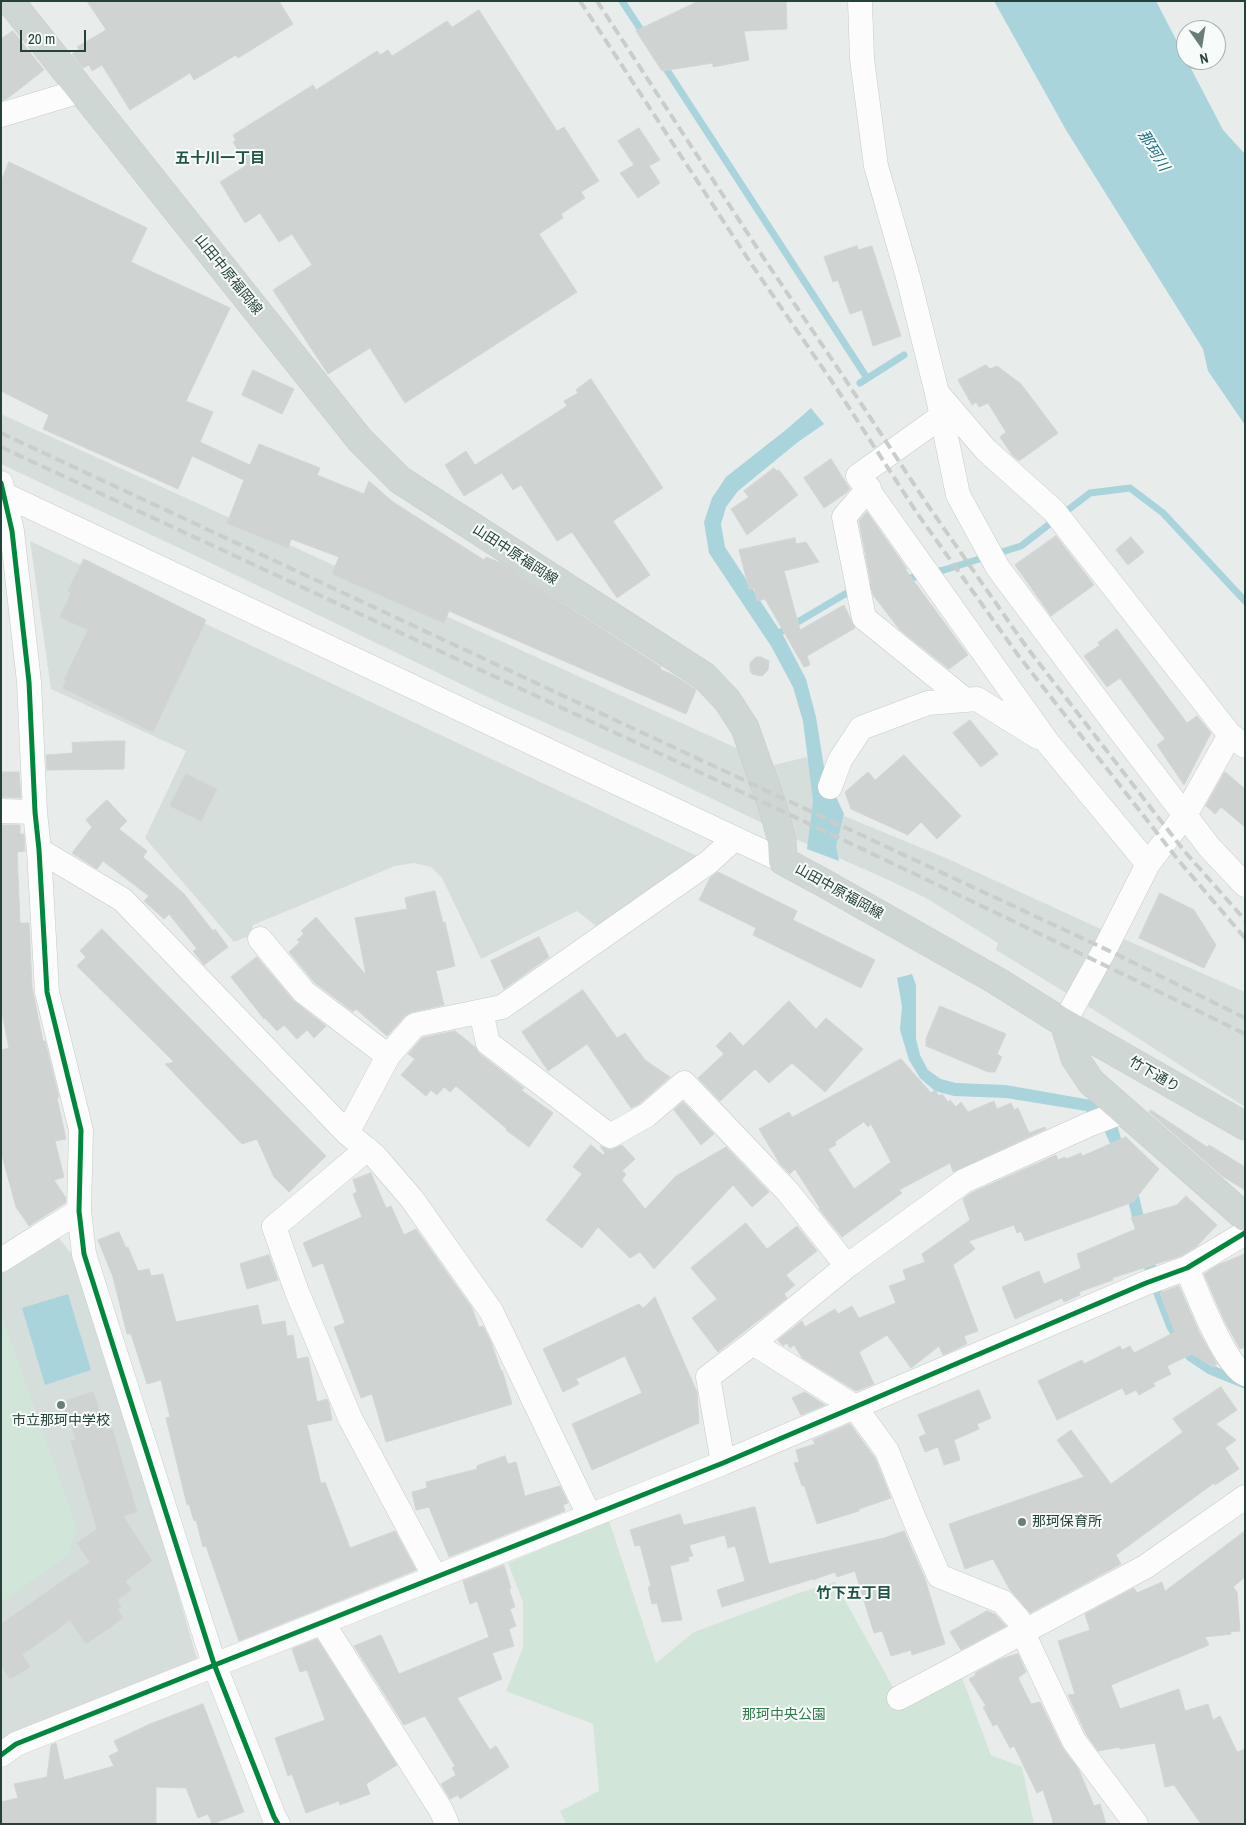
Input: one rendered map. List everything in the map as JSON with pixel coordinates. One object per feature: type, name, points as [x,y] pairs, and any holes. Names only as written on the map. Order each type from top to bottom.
[{"type":"main road","name":"山田中原福岡線","points":[[10,1],[360,440],[400,480],[704,676],[727,700],[745,728],[761,772],[782,841],[783,862],[997,981],[1064,1023]]},
{"type":"main road","points":[[1064,1023],[1075,1058],[1116,1114],[1245,1217]]},
{"type":"main road","name":"竹下通り","points":[[1064,1023],[1245,1126]]},
{"type":"street","points":[[860,1],[862,59],[876,166],[908,277],[937,393],[958,495],[998,568],[1210,848],[1245,885]]},
{"type":"street","points":[[1,115],[80,91]]},
{"type":"street","points":[[937,393],[986,450],[1054,511],[1238,741],[1148,864],[1105,949],[1064,1023]]},
{"type":"street","points":[[942,416],[858,476],[869,488],[886,516],[1048,743],[1148,864]]},
{"type":"street","points":[[869,488],[844,517],[864,618],[964,699]]},
{"type":"street","points":[[2,490],[783,862]]},
{"type":"street","points":[[2,490],[12,531],[29,682],[35,812],[47,992],[81,1130],[79,1211],[84,1254],[214,1664],[278,1824]]},
{"type":"street","points":[[830,787],[840,760],[862,728],[928,703],[977,699],[1048,743]]},
{"type":"street","points":[[1,811],[35,812]]},
{"type":"street","points":[[347,1133],[388,1056],[415,1024],[502,1008],[709,862],[734,839]]},
{"type":"street","points":[[39,850],[123,900],[347,1133],[366,1149],[412,1199],[491,1311],[589,1516]]},
{"type":"street","points":[[260,938],[304,992],[388,1056]]},
{"type":"street","points":[[481,1012],[488,1043],[610,1136],[647,1115],[684,1083],[788,1192],[848,1266]]},
{"type":"street","points":[[723,1464],[708,1377],[754,1343],[848,1266],[964,1181],[1116,1114]]},
{"type":"street","points":[[366,1149],[274,1227],[298,1292],[350,1418],[435,1577]]},
{"type":"street","points":[[1,1260],[79,1211]]},
{"type":"street","points":[[1,1755],[16,1744],[214,1664],[723,1464],[1154,1280],[1187,1268],[1245,1233]]},
{"type":"street","points":[[1187,1268],[1209,1320],[1228,1356],[1240,1373],[1245,1374]]},
{"type":"street","points":[[754,1343],[855,1407],[888,1451],[912,1516],[939,1576],[1003,1602],[1018,1619],[1074,1741],[1136,1824]]},
{"type":"street","points":[[899,1698],[1145,1567],[1245,1497]]},
{"type":"street","points":[[322,1622],[448,1824]]},
{"type":"shaded area","points":[[1,414],[774,765],[807,757],[820,806],[946,858],[1245,992],[1245,1107],[1094,1010],[996,950],[998,943],[926,898],[791,837],[663,775],[496,701],[1,464]]},
{"type":"shaded area","points":[[30,541],[697,856],[596,926],[577,911],[481,959],[442,878],[431,867],[414,863],[395,866],[253,925],[251,935],[234,942],[145,838],[186,751],[51,689]]},
{"type":"shaded area","name":"市立那珂中学校","points":[[58,1237],[75,1258],[162,1538],[197,1659],[48,1723],[1,1746],[1,1273]]},
{"type":"green space","points":[[1,1313],[77,1529],[68,1555],[1,1603]]},
{"type":"green space","name":"那珂中央公園","points":[[609,1521],[656,1663],[694,1632],[796,1594],[835,1582],[899,1698],[961,1675],[991,1755],[1022,1767],[1034,1824],[566,1824],[560,1811],[599,1791],[593,1724],[506,1691],[523,1647],[523,1602],[508,1563]]},
{"type":"water","name":"那珂川","points":[[994,1],[1156,1],[1176,40],[1176,70],[1192,70],[1223,130],[1245,154],[1245,425],[1208,371],[1203,349],[1066,130]]},
{"type":"water","points":[[811,408],[824,424],[798,442],[738,491],[726,507],[721,524],[725,547],[784,637],[806,679],[816,717],[825,773],[844,814],[836,846],[839,861],[807,849],[813,801],[803,721],[793,687],[771,646],[709,553],[704,522],[712,498],[726,477]]},
{"type":"water","points":[[912,974],[916,985],[916,1039],[920,1055],[928,1070],[941,1079],[956,1083],[1006,1085],[1091,1100],[1116,1122],[1139,1196],[1161,1288],[1175,1323],[1212,1365],[1245,1379],[1245,1389],[1208,1374],[1187,1360],[1167,1329],[1146,1275],[1119,1163],[1103,1128],[1086,1111],[1006,1098],[954,1096],[935,1091],[920,1078],[909,1060],[900,1030],[902,1006],[897,978]]},
{"type":"water","points":[[68,1294],[91,1370],[45,1385],[22,1308]]},
{"type":"building","points":[[87,1],[279,1],[293,24],[238,58],[236,55],[194,80],[190,73],[130,110],[102,65],[92,71],[89,65],[83,68],[72,54],[79,49],[77,47],[106,30]]},
{"type":"building","points":[[699,1],[786,1],[787,29],[744,31],[749,60],[713,67],[713,63],[662,71],[636,31]]},
{"type":"building","points":[[479,10],[557,131],[564,127],[599,181],[581,192],[585,198],[561,214],[563,218],[539,234],[577,292],[405,403],[370,348],[328,374],[273,290],[312,265],[292,234],[279,242],[260,213],[245,223],[220,182],[247,165],[233,142],[236,140],[233,135],[313,85],[316,90],[377,51],[380,55],[388,50],[392,56],[447,21],[452,27]]},
{"type":"building","points":[[13,31],[44,70],[8,98],[1,101],[1,39]]},
{"type":"building","points":[[639,128],[660,160],[649,166],[660,183],[638,198],[620,173],[634,165],[618,141]]},
{"type":"building","points":[[9,162],[147,228],[131,262],[230,308],[186,401],[213,412],[200,442],[250,465],[259,444],[320,468],[317,475],[364,494],[369,481],[393,502],[484,560],[486,557],[501,563],[661,667],[660,669],[694,688],[696,690],[686,714],[449,611],[444,623],[332,574],[339,557],[291,539],[288,548],[227,523],[244,480],[192,456],[178,489],[43,429],[49,415],[3,392],[1,385],[1,182]]},
{"type":"building","points":[[857,246],[858,250],[872,246],[901,336],[873,346],[862,310],[850,314],[838,280],[833,282],[824,257]]},
{"type":"building","points":[[986,365],[990,369],[997,366],[1021,384],[1058,433],[1019,461],[1012,455],[1000,437],[1006,432],[988,403],[979,407],[976,402],[972,405],[958,380]]},
{"type":"building","points":[[253,370],[294,389],[282,414],[242,395]]},
{"type":"building","points":[[591,379],[663,488],[613,521],[650,575],[617,598],[572,532],[557,541],[521,485],[513,490],[502,473],[464,496],[445,465],[466,451],[475,465],[567,406],[564,401],[578,393],[576,390]]},
{"type":"building","points":[[831,459],[850,489],[824,508],[804,478]]},
{"type":"building","points":[[774,468],[777,471],[779,470],[798,495],[747,535],[731,509],[749,497],[744,491]]},
{"type":"building","points":[[867,512],[907,569],[905,569],[968,655],[949,669],[900,630],[873,595],[859,521]]},
{"type":"building","points":[[1056,536],[1094,585],[1051,616],[1015,565]]},
{"type":"building","points":[[1131,537],[1144,552],[1128,565],[1116,550]]},
{"type":"building","points":[[795,538],[796,544],[806,542],[819,562],[784,571],[800,630],[844,605],[855,628],[807,656],[810,665],[804,667],[765,599],[757,601],[754,588],[749,589],[739,550]]},
{"type":"building","points":[[84,559],[206,620],[153,732],[63,688],[66,681],[64,680],[88,630],[60,617],[71,593],[68,591]]},
{"type":"building","points":[[1117,629],[1187,723],[1197,716],[1211,733],[1184,785],[1157,745],[1165,739],[1120,678],[1107,687],[1084,656],[1100,645],[1098,643]]},
{"type":"building","points":[[756,657],[769,661],[768,670],[762,676],[752,674],[750,670],[750,663]]},
{"type":"building","points":[[970,720],[998,754],[981,767],[953,733]]},
{"type":"building","points":[[125,741],[124,769],[47,770],[46,755],[73,753],[72,743]]},
{"type":"building","points":[[904,755],[961,816],[937,839],[921,822],[908,835],[851,809],[845,792],[868,772],[875,780]]},
{"type":"building","points":[[1,772],[19,772],[21,798],[1,797]]},
{"type":"building","points":[[1225,772],[1245,789],[1245,827],[1221,807],[1215,814],[1206,806]]},
{"type":"building","points":[[186,774],[217,789],[201,821],[170,806]]},
{"type":"building","points":[[107,800],[127,821],[119,829],[147,851],[143,857],[184,894],[228,947],[204,965],[193,951],[197,949],[169,914],[164,919],[144,901],[149,896],[103,861],[97,869],[72,853],[92,827],[86,820]]},
{"type":"building","points":[[1,825],[20,825],[20,834],[24,834],[25,851],[17,852],[20,923],[29,923],[32,987],[43,1041],[45,1041],[59,1097],[57,1098],[66,1139],[55,1141],[64,1177],[54,1180],[66,1198],[65,1203],[29,1226],[16,1207],[1,1152],[1,1050],[9,1048],[1,1008]]},
{"type":"building","points":[[718,872],[797,911],[793,920],[875,960],[861,988],[753,935],[756,928],[699,900],[710,878]]},
{"type":"building","points":[[435,891],[443,923],[445,922],[455,966],[436,971],[444,1005],[412,1012],[405,1016],[387,1036],[356,1009],[353,1012],[314,982],[289,952],[300,942],[297,940],[304,934],[301,931],[316,917],[366,975],[355,918],[407,909],[405,898]]},
{"type":"building","points":[[1160,893],[1194,910],[1216,945],[1204,968],[1139,938]]},
{"type":"building","points":[[102,929],[326,1156],[289,1192],[274,1177],[257,1139],[242,1144],[165,1064],[174,1062],[77,966],[86,957],[80,951]]},
{"type":"building","points":[[539,937],[549,957],[504,989],[491,961]]},
{"type":"building","points":[[257,957],[294,1001],[326,1026],[314,1038],[307,1030],[297,1039],[284,1025],[277,1031],[264,1019],[231,977]]},
{"type":"building","points":[[583,990],[617,1038],[625,1033],[645,1060],[670,1077],[639,1104],[631,1108],[587,1044],[548,1071],[522,1032]]},
{"type":"building","points":[[789,1001],[816,1029],[826,1018],[863,1049],[825,1092],[792,1063],[769,1083],[755,1069],[720,1101],[698,1078],[724,1054],[716,1046],[730,1032],[743,1046]]},
{"type":"building","points":[[940,1006],[1006,1034],[997,1054],[1002,1057],[995,1072],[988,1072],[926,1046],[926,1039]]},
{"type":"building","points":[[455,1031],[475,1047],[480,1054],[524,1088],[521,1090],[553,1113],[529,1147],[506,1130],[456,1086],[450,1092],[444,1087],[437,1095],[431,1090],[426,1096],[401,1075],[415,1059],[408,1054],[422,1038]]},
{"type":"building","points":[[901,1059],[931,1093],[935,1090],[939,1096],[942,1094],[948,1102],[950,1100],[956,1107],[961,1102],[968,1112],[994,1101],[997,1109],[1011,1103],[1014,1110],[1018,1108],[1029,1133],[1045,1127],[1046,1129],[953,1172],[950,1163],[899,1190],[902,1193],[842,1237],[819,1209],[795,1169],[790,1174],[780,1164],[759,1129],[789,1112],[792,1117]],"holes":[[[864,1122],[868,1127],[871,1124],[891,1162],[854,1189],[828,1149],[836,1145],[835,1142]]]},
{"type":"building","points":[[683,1102],[714,1134],[701,1145],[674,1110]]},
{"type":"building","points":[[1151,1110],[1207,1147],[1209,1145],[1245,1167],[1245,1190],[1222,1176],[1149,1112]]},
{"type":"building","points":[[1126,1137],[1159,1169],[1133,1202],[1025,1241],[1021,1231],[1017,1233],[1014,1225],[969,1241],[975,1249],[953,1265],[978,1331],[964,1336],[967,1344],[943,1355],[939,1346],[911,1368],[887,1335],[859,1352],[874,1384],[856,1391],[802,1358],[794,1345],[790,1348],[787,1343],[783,1346],[778,1340],[802,1321],[805,1327],[835,1309],[838,1314],[852,1306],[859,1318],[896,1303],[889,1286],[906,1280],[903,1270],[925,1262],[922,1254],[970,1220],[963,1199],[971,1193],[1056,1155],[1058,1160],[1081,1153],[1082,1156]]},
{"type":"building","points":[[591,1145],[603,1155],[605,1153],[600,1146],[610,1150],[622,1145],[635,1159],[622,1171],[626,1174],[622,1180],[645,1209],[676,1176],[726,1147],[769,1192],[752,1207],[733,1185],[654,1269],[640,1252],[630,1258],[598,1227],[582,1248],[546,1220],[582,1174],[573,1167]]},
{"type":"building","points":[[371,1173],[386,1208],[391,1206],[404,1235],[416,1229],[472,1308],[479,1327],[483,1326],[502,1370],[512,1404],[386,1442],[372,1394],[361,1398],[334,1327],[345,1323],[323,1263],[313,1267],[303,1243],[362,1217],[353,1194],[357,1192],[353,1180]]},
{"type":"building","points":[[1186,1196],[1217,1225],[1196,1247],[1181,1256],[1112,1278],[1113,1280],[1079,1292],[1080,1295],[1064,1302],[1062,1298],[1015,1319],[1002,1287],[1039,1271],[1044,1284],[1081,1268],[1077,1254],[1136,1229],[1131,1218],[1177,1205]]},
{"type":"building","points":[[746,1223],[767,1249],[797,1226],[817,1251],[786,1275],[795,1285],[784,1294],[787,1298],[718,1352],[692,1318],[717,1299],[691,1268]]},
{"type":"building","points":[[119,1232],[126,1248],[128,1247],[138,1271],[149,1269],[151,1276],[163,1274],[176,1322],[258,1305],[262,1325],[285,1321],[287,1336],[293,1335],[297,1359],[308,1357],[317,1402],[327,1399],[329,1403],[332,1420],[307,1425],[321,1484],[325,1482],[350,1548],[395,1531],[416,1570],[239,1641],[206,1546],[203,1547],[196,1520],[194,1521],[189,1504],[187,1505],[166,1418],[170,1417],[161,1380],[147,1384],[131,1334],[127,1334],[113,1277],[98,1240]]},
{"type":"building","points":[[1245,1254],[1245,1347],[1240,1349],[1224,1320],[1204,1274],[1218,1265]]},
{"type":"building","points":[[269,1255],[278,1280],[247,1289],[240,1264]]},
{"type":"building","points":[[1179,1286],[1199,1332],[1217,1364],[1213,1367],[1192,1354],[1167,1366],[1171,1374],[1153,1383],[1155,1386],[1139,1395],[1136,1390],[1126,1395],[1122,1388],[1057,1420],[1038,1381],[1082,1360],[1084,1364],[1120,1346],[1122,1350],[1130,1346],[1134,1353],[1175,1332],[1160,1293]]},
{"type":"building","points":[[655,1297],[697,1392],[699,1423],[592,1470],[572,1424],[642,1393],[625,1356],[576,1379],[579,1384],[563,1392],[543,1349],[639,1304],[643,1308]]},
{"type":"building","points":[[1221,1387],[1237,1410],[1216,1424],[1236,1440],[1225,1448],[1239,1469],[1215,1485],[1214,1483],[1116,1555],[1121,1564],[1030,1613],[1010,1590],[993,1559],[965,1569],[949,1524],[1084,1477],[1057,1440],[1071,1430],[1111,1484],[1183,1432],[1173,1419]]},
{"type":"building","points":[[979,1390],[991,1418],[977,1424],[979,1429],[954,1440],[960,1460],[944,1465],[938,1447],[925,1452],[919,1437],[926,1434],[918,1415]]},
{"type":"building","points":[[93,1392],[106,1430],[112,1428],[137,1512],[123,1516],[152,1561],[125,1581],[131,1590],[117,1600],[121,1607],[117,1609],[123,1618],[86,1644],[70,1620],[22,1655],[30,1667],[10,1679],[1,1665],[1,1624],[90,1562],[77,1543],[97,1529],[71,1441],[76,1439],[63,1402]]},
{"type":"building","points":[[805,1392],[825,1405],[801,1415],[792,1398]]},
{"type":"building","points":[[850,1424],[875,1458],[891,1498],[859,1509],[859,1511],[817,1524],[804,1485],[802,1486],[794,1463],[799,1462],[796,1450],[815,1444],[813,1440]]},
{"type":"building","points":[[505,1456],[508,1464],[516,1462],[525,1496],[560,1486],[568,1503],[563,1505],[565,1511],[449,1557],[429,1507],[416,1510],[412,1492],[427,1488],[426,1482],[477,1469],[477,1466]]},
{"type":"building","points":[[755,1507],[769,1564],[884,1538],[904,1531],[925,1579],[945,1644],[912,1655],[911,1650],[891,1656],[882,1631],[874,1633],[855,1571],[837,1577],[835,1572],[722,1607],[717,1590],[745,1581],[735,1546],[728,1548],[725,1535],[689,1545],[693,1556],[688,1557],[689,1561],[670,1566],[682,1620],[662,1622],[657,1603],[652,1604],[648,1587],[651,1586],[640,1545],[635,1546],[630,1530],[680,1514],[684,1525]]},
{"type":"building","points":[[1245,1531],[1245,1577],[1233,1587],[1237,1592],[1240,1631],[1205,1637],[1209,1645],[1111,1685],[1120,1709],[1179,1689],[1185,1711],[1208,1704],[1213,1720],[1220,1716],[1237,1752],[1245,1749],[1245,1824],[1201,1824],[1174,1785],[1165,1787],[1155,1743],[1098,1751],[1086,1734],[1068,1695],[1075,1694],[1058,1641],[1090,1630],[1085,1614],[1134,1588],[1137,1593],[1162,1582],[1165,1591]]},
{"type":"building","points":[[504,1565],[515,1607],[510,1609],[516,1626],[509,1629],[514,1646],[492,1653],[502,1679],[457,1698],[490,1750],[496,1746],[509,1767],[460,1799],[458,1795],[450,1799],[441,1784],[456,1775],[452,1768],[455,1766],[425,1716],[404,1725],[354,1646],[381,1635],[399,1674],[489,1637],[477,1601],[470,1604],[463,1581]]},
{"type":"building","points":[[987,1611],[995,1614],[1006,1626],[961,1650],[950,1632]]},
{"type":"building","points":[[317,1639],[397,1765],[366,1784],[370,1794],[340,1805],[339,1801],[306,1813],[292,1774],[288,1776],[275,1738],[325,1720],[307,1670],[300,1672],[292,1649]]},
{"type":"building","points":[[1018,1654],[1026,1672],[1018,1678],[1031,1704],[1040,1702],[1062,1747],[1079,1770],[1094,1806],[1100,1804],[1106,1824],[1052,1824],[1053,1821],[1043,1790],[1037,1793],[1014,1746],[1010,1748],[997,1724],[993,1726],[983,1707],[986,1706],[969,1679],[976,1675],[975,1673],[1001,1659]]},
{"type":"building","points":[[203,1704],[244,1812],[212,1824],[208,1814],[198,1818],[186,1788],[156,1787],[156,1824],[1,1824],[1,1802],[18,1798],[14,1784],[47,1777],[51,1745],[56,1743],[64,1780],[114,1766],[109,1756],[119,1751],[114,1741],[150,1724]]},
{"type":"waterway","points":[[622,1],[645,36]]},
{"type":"waterway","points":[[663,64],[867,378]]},
{"type":"waterway","points":[[860,383],[904,355]]},
{"type":"waterway","points":[[902,580],[944,570],[1021,546],[1090,493],[1130,488],[1163,513],[1245,601]]},
{"type":"waterway","points":[[774,636],[845,594],[880,585]]},
{"type":"railway","points":[[580,1],[917,513],[1018,655],[1179,861],[1245,938]]},
{"type":"railway","points":[[597,1],[763,257],[927,504],[1025,645],[1185,852],[1245,920]]},
{"type":"railway","points":[[1,433],[1116,954],[1245,1018]]},
{"type":"railway","points":[[1,447],[780,810],[1091,958],[1245,1034]]},
{"type":"cycle path","points":[[1,483],[12,531],[29,682],[35,812],[47,992],[81,1130],[79,1211],[84,1254],[214,1664],[278,1824]]},
{"type":"cycle path","points":[[1,1755],[16,1744],[723,1463],[1146,1283],[1187,1268],[1245,1233]]},
{"type":"place","name":"市立那珂中学校","points":[[61,1405]]},
{"type":"place","name":"那珂保育所","points":[[1022,1522]]},
{"type":"district","name":"五十川一丁目","points":[[220,159]]},
{"type":"district","name":"竹下五丁目","points":[[854,1594]]}]
